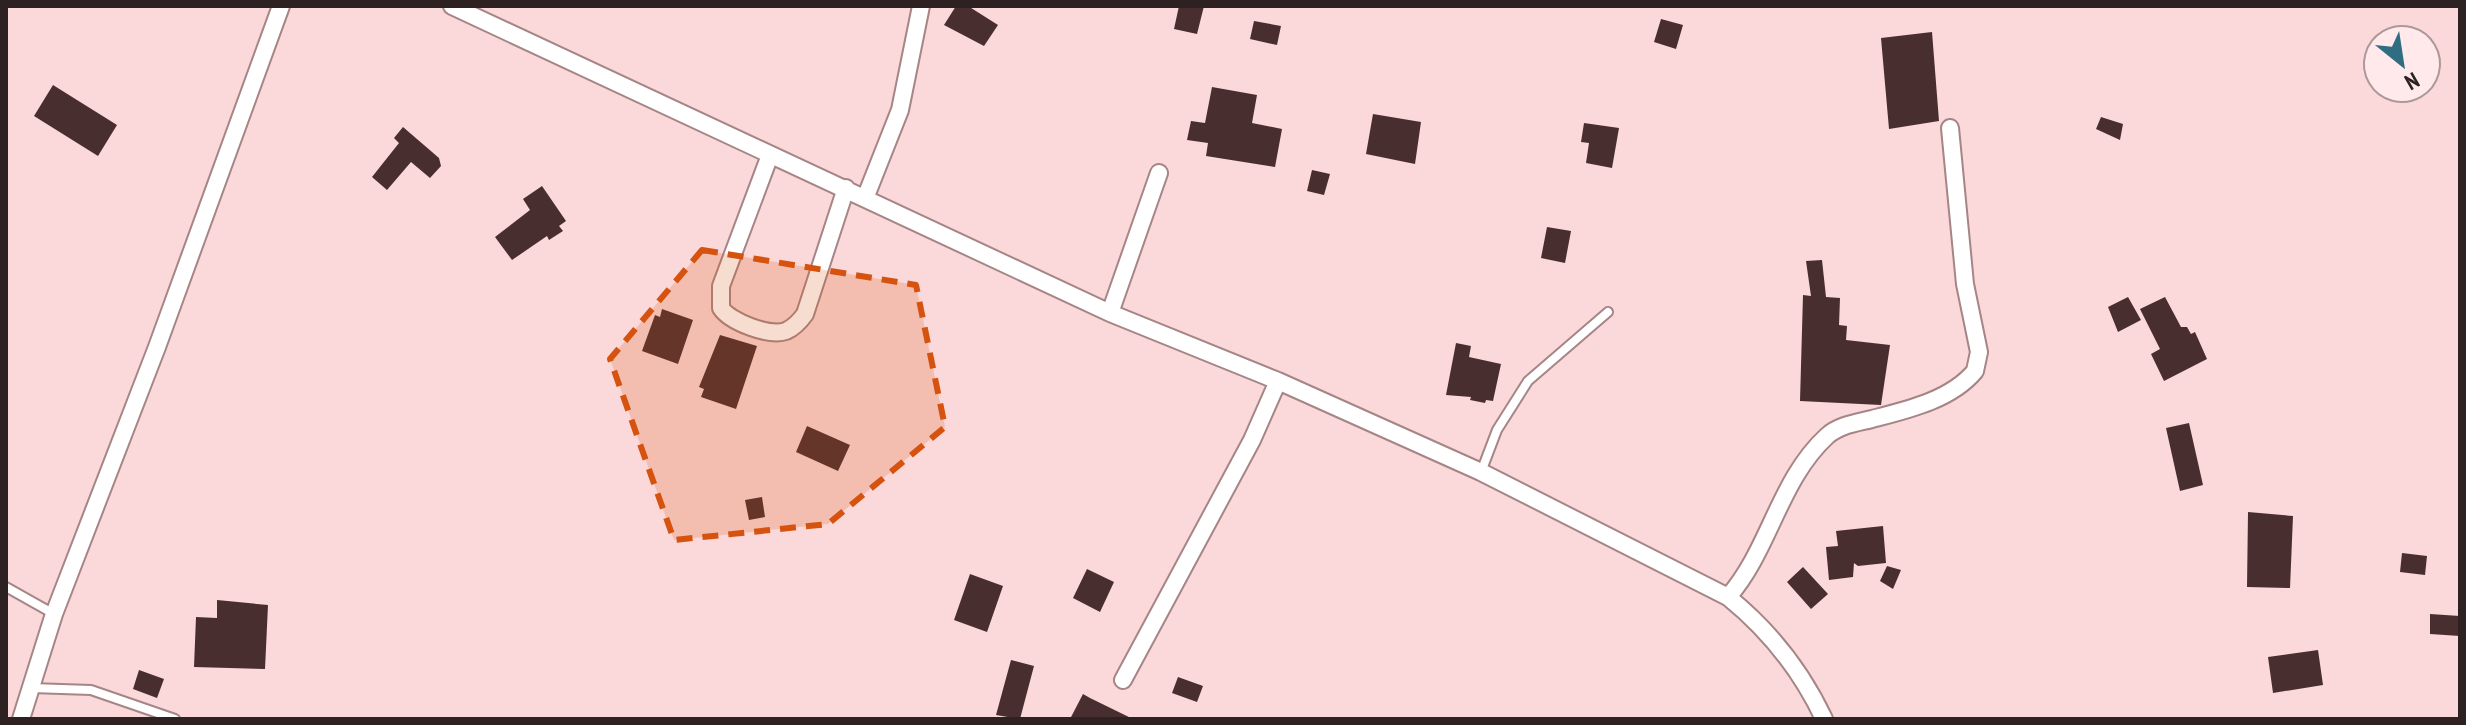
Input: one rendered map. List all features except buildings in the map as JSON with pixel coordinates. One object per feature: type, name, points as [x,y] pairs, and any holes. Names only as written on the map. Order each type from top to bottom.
[{"type":"street","points":[[21,719],[54,614],[157,347],[281,6]]},
{"type":"street","points":[[452,6],[770,155],[866,196],[1110,313],[1278,381],[1481,472],[1728,597],[1771,636],[1808,683],[1824,719]]},
{"type":"street","points":[[866,196],[900,110],[921,6]]},
{"type":"street","points":[[1728,597],[1747,569],[1795,476],[1826,437],[1841,427],[1942,396],[1975,371],[1979,352],[1965,284],[1950,128]]},
{"type":"street","points":[[770,155],[721,286],[721,308],[733,322],[779,332],[796,325],[805,314],[846,188]]},
{"type":"street","points":[[1110,313],[1159,173]]},
{"type":"street","points":[[1123,680],[1252,440],[1278,381]]},
{"type":"lane","points":[[1481,472],[1497,430],[1528,381],[1608,312]]},
{"type":"lane","points":[[6,587],[54,614]]},
{"type":"lane","points":[[31,688],[91,690],[175,719]]},
{"type":"highlighted area","points":[[702,250],[916,285],[945,427],[828,524],[674,540],[610,359]]}]
